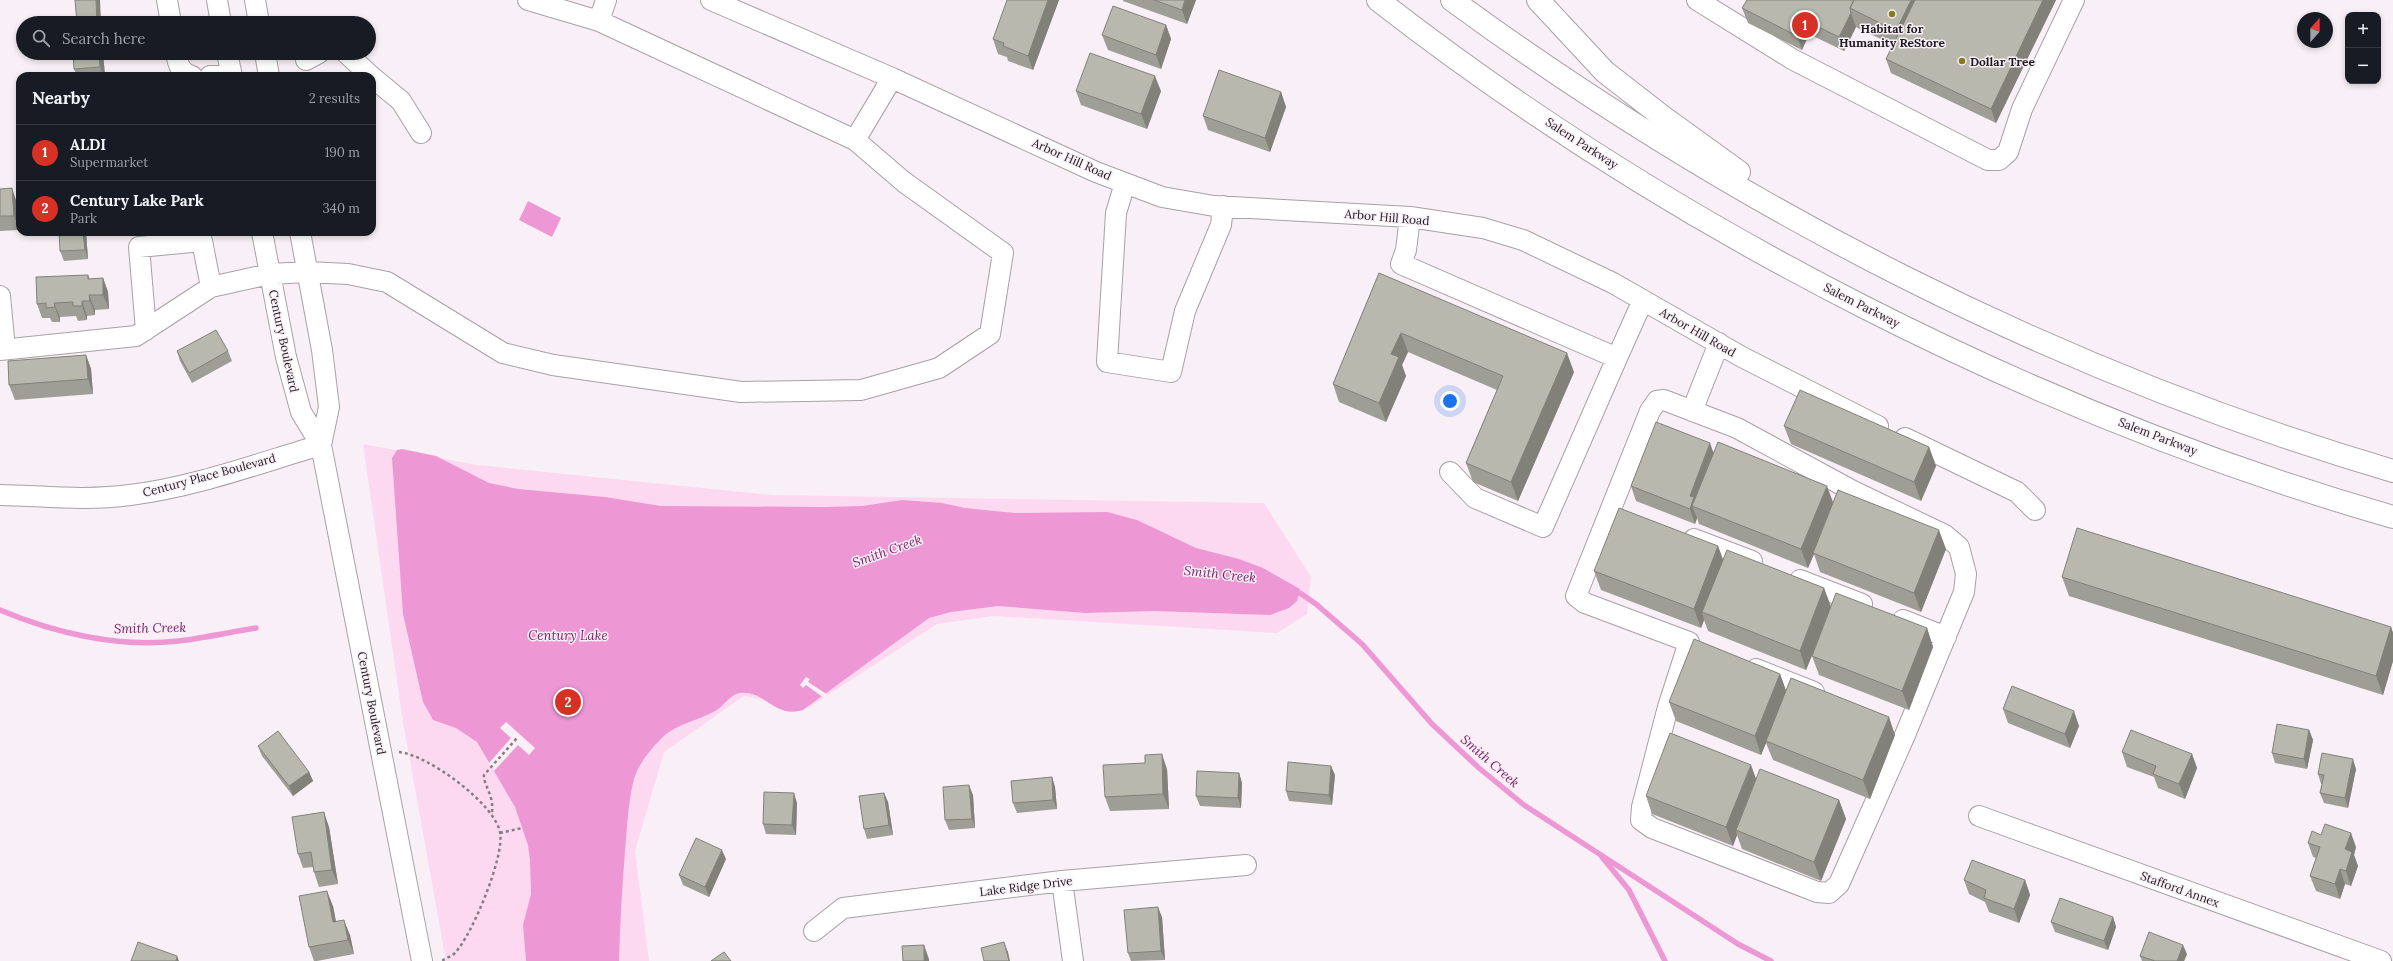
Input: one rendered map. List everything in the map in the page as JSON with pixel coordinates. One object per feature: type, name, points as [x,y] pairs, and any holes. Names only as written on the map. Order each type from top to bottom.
[{"type":"highway","points":[[1452,0],[1566,80],[1662,142],[1834,240],[1936,292],[2103,367],[2290,437],[2393,471]]},
{"type":"highway","points":[[1538,0],[1578,45],[1633,95],[1834,240]]},
{"type":"highway","name":"Salem Parkway","points":[[1381,3],[1472,69],[1639,180],[1813,280],[1903,326],[1994,368],[2180,445],[2275,480],[2393,517]]},
{"type":"street","points":[[167,0],[170,16]]},
{"type":"street","points":[[217,0],[220,16]]},
{"type":"street","points":[[255,0],[258,16]]},
{"type":"street","points":[[0,296],[2,349],[136,336],[211,288],[270,274],[307,272],[348,274],[387,282],[503,352],[553,365],[741,392],[861,390],[938,368],[990,334],[1003,253],[904,182],[855,140],[599,21],[528,0]]},
{"type":"street","points":[[599,21],[606,0]]},
{"type":"street","name":"Arbor Hill Road","points":[[711,0],[892,78],[1096,172],[1162,197],[1223,206],[1410,217],[1483,228],[1523,240],[1561,256],[1822,399],[2017,492],[2035,510]]},
{"type":"street","points":[[1698,0],[1792,60],[1988,160],[1999,160],[2008,152],[2022,109],[2074,0]]},
{"type":"street","points":[[177,60],[178,66],[183,72]]},
{"type":"street","points":[[228,60],[230,72]]},
{"type":"street","points":[[266,60],[268,72]]},
{"type":"street","points":[[354,60],[367,72]]},
{"type":"street","points":[[855,140],[892,78]]},
{"type":"street","points":[[376,80],[401,102],[421,133]]},
{"type":"street","points":[[1125,183],[1116,213],[1107,362],[1171,372],[1185,312],[1221,226],[1223,206]]},
{"type":"street","points":[[1410,217],[1406,250],[1401,264],[1617,358]]},
{"type":"street","name":"Century Boulevard","points":[[263,236],[286,357],[301,412],[321,445],[422,961]]},
{"type":"street","name":"Century Boulevard","points":[[301,236],[322,350],[329,407],[321,445]]},
{"type":"street","points":[[146,330],[139,248],[202,241],[211,288]]},
{"type":"street","points":[[1450,472],[1475,498],[1543,527],[1643,300]]},
{"type":"street","points":[[1692,411],[1718,343]]},
{"type":"street","points":[[1664,400],[1737,428],[1854,491],[1945,535],[1959,547],[1966,574],[1964,592],[1946,637],[1900,727],[1839,884],[1829,892],[1818,892],[1652,828],[1642,820],[1642,807],[1668,707],[1697,645],[1585,604],[1576,596],[1619,510],[1650,411],[1658,401],[1664,400]]},
{"type":"street","name":"Century Place Boulevard","points":[[0,494],[80,498],[131,495],[184,485],[321,445]]},
{"type":"street","points":[[1679,533],[1946,637]]},
{"type":"street","points":[[1740,663],[1835,700]]},
{"type":"street","name":"Stafford Annex","points":[[1979,816],[2381,961]]},
{"type":"street","name":"Lake Ridge Drive","points":[[814,931],[842,908],[1062,881],[1246,865]]},
{"type":"street","points":[[1062,881],[1073,961]]},
{"type":"path","points":[[442,961],[455,953],[466,937],[481,904],[501,847],[500,833],[492,812],[492,798],[484,782],[484,775],[517,738]]},
{"type":"path","points":[[381,751],[415,756],[466,788],[492,812]]},
{"type":"path","points":[[500,833],[522,828]]},
{"type":"shaded area","name":"Century Lake","points":[[363,444],[477,465],[772,495],[1264,503],[1311,577],[1307,614],[1277,633],[994,616],[937,624],[808,708],[744,696],[664,752],[635,851],[649,961],[446,961],[403,722]]},
{"type":"water","points":[[528,201],[561,218],[552,237],[519,220]]},
{"type":"water","name":"Century Lake","points":[[402,449],[436,456],[489,483],[518,489],[605,497],[661,506],[824,507],[862,506],[902,500],[942,503],[965,508],[1015,513],[1107,512],[1137,520],[1196,548],[1239,559],[1263,568],[1300,589],[1297,601],[1289,608],[1270,615],[1154,611],[1085,613],[998,606],[951,612],[929,618],[803,710],[793,712],[784,711],[756,695],[748,693],[736,694],[715,711],[678,727],[665,735],[641,763],[636,774],[630,797],[627,824],[619,961],[526,961],[523,925],[531,894],[530,860],[528,845],[515,807],[477,742],[456,728],[433,720],[423,702],[403,614],[392,458],[397,450]]},
{"type":"pier","points":[[806,677],[810,679],[808,682],[828,695],[824,698],[806,685],[803,688],[800,685]]},
{"type":"pier","points":[[506,722],[535,748],[529,755],[518,745],[494,771],[489,763],[511,738],[500,728]]},
{"type":"building","points":[[75,0],[96,0],[97,16],[76,16]]},
{"type":"building","points":[[1007,0],[1048,0],[1028,56],[1003,46],[1004,43],[993,39]]},
{"type":"building","points":[[1154,0],[1185,0],[1182,10]]},
{"type":"building","points":[[1747,0],[1854,0],[1850,8],[1851,13],[1839,37],[1804,20],[1797,36],[1742,8]]},
{"type":"building","points":[[1854,0],[1911,0],[1896,31],[1850,8]]},
{"type":"building","name":"Dollar Tree","points":[[1915,0],[2043,0],[1991,109],[1886,59]]},
{"type":"building","points":[[1113,6],[1166,25],[1156,55],[1102,35]]},
{"type":"building","points":[[1090,53],[1155,76],[1141,114],[1076,91]]},
{"type":"building","points":[[73,60],[100,60],[100,67],[74,69]]},
{"type":"building","points":[[1219,70],[1281,92],[1265,138],[1203,116]]},
{"type":"building","points":[[12,188],[14,216],[0,216],[0,189]]},
{"type":"building","points":[[59,236],[83,236],[85,250],[60,251]]},
{"type":"building","points":[[1379,273],[1567,353],[1511,482],[1466,463],[1503,376],[1401,333],[1391,354],[1399,357],[1379,403],[1333,384]]},
{"type":"building","points":[[88,275],[88,279],[103,278],[103,295],[89,295],[90,301],[82,301],[82,306],[73,306],[73,302],[54,303],[55,307],[46,308],[46,303],[37,304],[36,277]]},
{"type":"building","points":[[216,330],[228,351],[189,373],[177,351]]},
{"type":"building","points":[[86,355],[88,379],[9,385],[8,361]]},
{"type":"building","points":[[1800,390],[1929,447],[1914,482],[1784,426]]},
{"type":"building","points":[[1656,422],[1710,443],[1690,496],[1694,497],[1690,509],[1631,486]]},
{"type":"building","points":[[1718,442],[1827,486],[1801,549],[1692,506]]},
{"type":"building","points":[[1838,490],[1939,530],[1914,593],[1813,553]]},
{"type":"building","points":[[1619,508],[1718,546],[1694,609],[1594,571]]},
{"type":"building","points":[[2077,528],[2391,627],[2376,676],[2062,577]]},
{"type":"building","points":[[1727,550],[1824,588],[1800,651],[1702,612]]},
{"type":"building","points":[[1836,593],[1927,628],[1902,691],[1812,656]]},
{"type":"building","points":[[1694,639],[1780,674],[1755,736],[1669,702]]},
{"type":"building","points":[[1791,678],[1889,717],[1863,780],[1766,741]]},
{"type":"building","points":[[2012,686],[2074,711],[2065,734],[2003,709]]},
{"type":"building","points":[[2277,724],[2309,730],[2304,759],[2272,753]]},
{"type":"building","points":[[2131,730],[2192,754],[2179,784],[2153,774],[2156,766],[2122,752]]},
{"type":"building","points":[[278,731],[309,772],[289,786],[258,746]]},
{"type":"building","points":[[1670,733],[1751,765],[1726,827],[1646,796]]},
{"type":"building","points":[[2322,753],[2353,759],[2345,798],[2320,793],[2324,775],[2318,774]]},
{"type":"building","points":[[1162,754],[1163,794],[1105,797],[1103,765],[1145,763],[1145,755]]},
{"type":"building","points":[[1288,762],[1331,766],[1329,795],[1286,791]]},
{"type":"building","points":[[1760,769],[1839,800],[1814,862],[1736,830]]},
{"type":"building","points":[[1197,771],[1239,773],[1238,798],[1196,796]]},
{"type":"building","points":[[1052,777],[1053,800],[1013,803],[1011,781]]},
{"type":"building","points":[[969,785],[972,819],[945,820],[943,787]]},
{"type":"building","points":[[764,792],[794,793],[792,825],[763,824]]},
{"type":"building","points":[[884,793],[889,825],[864,829],[859,796]]},
{"type":"building","points":[[324,812],[332,870],[314,872],[311,852],[298,854],[292,817]]},
{"type":"building","points":[[2325,824],[2351,833],[2345,849],[2352,852],[2346,871],[2340,869],[2335,884],[2310,876],[2320,847],[2308,843],[2312,831],[2321,835]]},
{"type":"building","points":[[696,838],[722,850],[705,887],[679,875]]},
{"type":"building","points":[[1972,860],[2025,880],[2014,909],[1984,898],[1986,890],[1964,880]]},
{"type":"building","points":[[327,891],[333,922],[344,920],[348,940],[309,947],[299,896]]},
{"type":"building","points":[[2060,898],[2113,917],[2104,941],[2051,922]]},
{"type":"building","points":[[1158,907],[1161,951],[1128,953],[1124,910]]},
{"type":"building","points":[[2149,932],[2183,945],[2177,961],[2155,961],[2140,956]]},
{"type":"building","points":[[138,942],[177,956],[176,961],[131,961]]},
{"type":"building","points":[[1004,942],[1009,961],[984,961],[981,948]]},
{"type":"building","points":[[924,945],[924,961],[903,961],[902,946]]},
{"type":"building","points":[[724,952],[731,961],[711,961]]},
{"type":"waterway","name":"Smith Creek","points":[[1293,593],[1300,593],[1316,604],[1362,644],[1432,724],[1479,768],[1524,805],[1738,944],[1771,961]]},
{"type":"waterway","name":"Smith Creek","points":[[0,610],[42,626],[64,632],[87,637],[133,642],[156,643],[178,641],[256,628]]},
{"type":"waterway","points":[[1602,857],[1629,890],[1665,961]]},
{"type":"place","name":"Habitat for Humanity ReStore","points":[[1892,14]]},
{"type":"place","name":"ALDI","points":[[1805,25]]},
{"type":"place","name":"Dollar Tree","points":[[1962,61]]},
{"type":"place","name":"Century Lake Park","points":[[568,702]]}]
